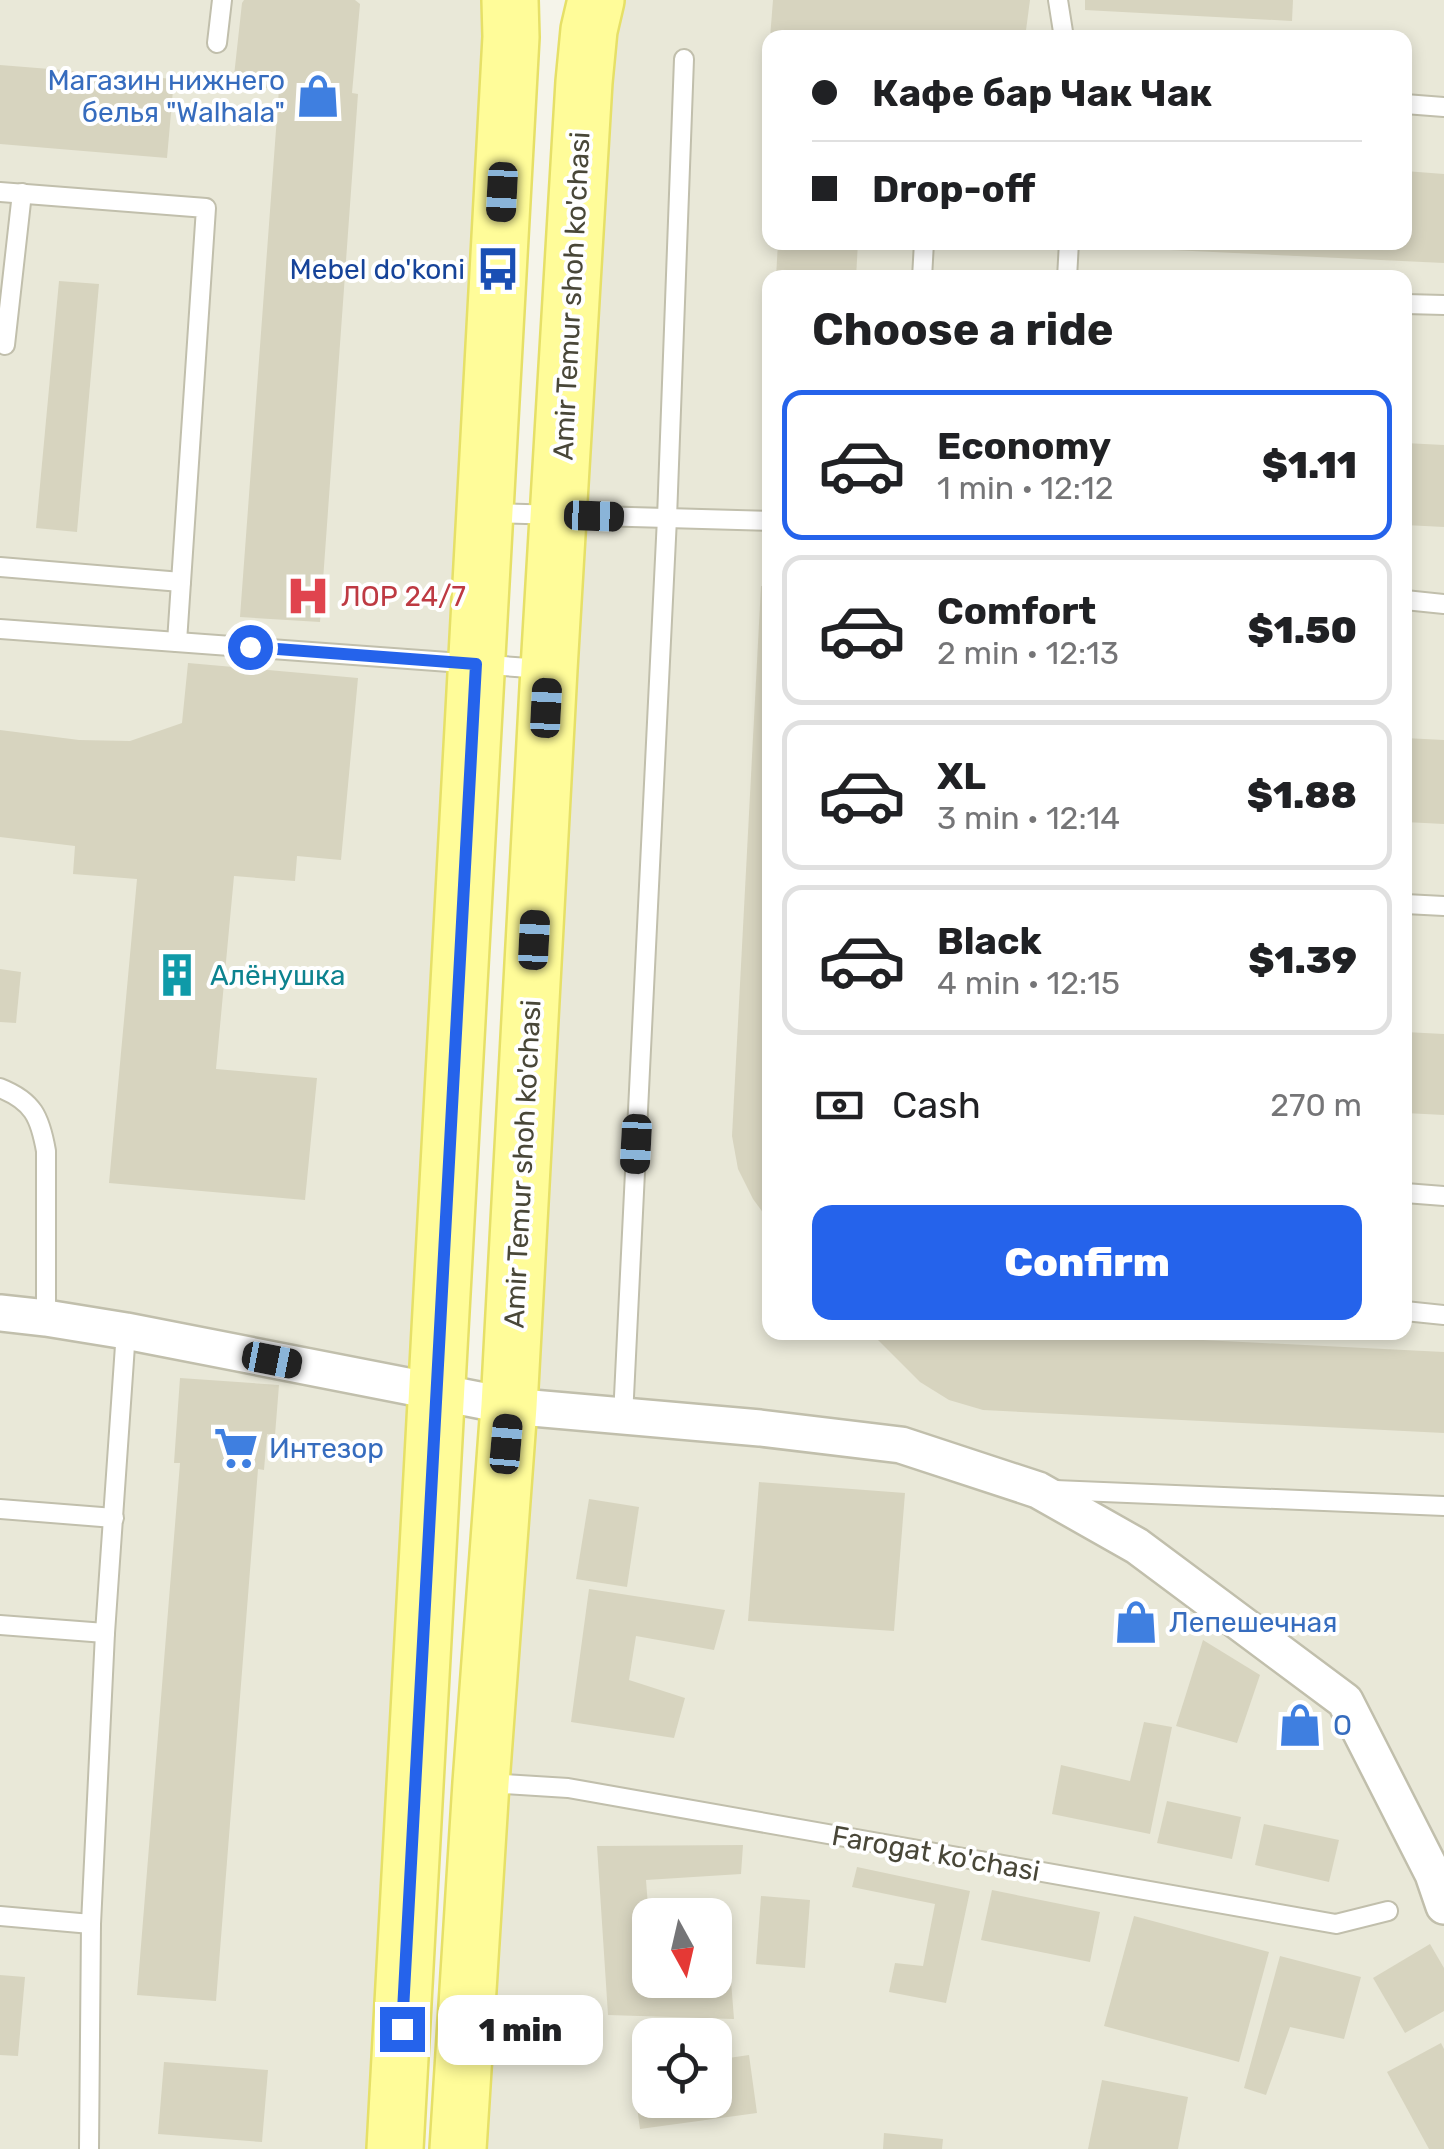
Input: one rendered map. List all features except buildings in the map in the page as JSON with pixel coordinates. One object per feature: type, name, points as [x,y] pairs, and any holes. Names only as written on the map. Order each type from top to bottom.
[{"type":"main road","points":[[395,2149],[510,0]]},
{"type":"main road","name":"Amir Temur shoh ko'chasi","points":[[458,2149],[509,1406],[585,66],[596,0]]},
{"type":"street","points":[[0,1314],[126,1331],[509,1406],[760,1428],[900,1445],[1038,1490],[1138,1546],[1345,1701],[1432,1874],[1444,1906]]},
{"type":"lane","points":[[217,42],[222,0]]},
{"type":"lane","points":[[1058,0],[1062,30]]},
{"type":"lane","points":[[623,1417],[667,518],[684,59]]},
{"type":"lane","points":[[1412,105],[1444,107]]},
{"type":"lane","points":[[0,192],[206,208],[177,642]]},
{"type":"lane","points":[[5,345],[22,194]]},
{"type":"lane","points":[[1412,304],[1444,305]]},
{"type":"lane","points":[[485,513],[762,521]]},
{"type":"lane","points":[[0,566],[181,582]]},
{"type":"lane","points":[[1412,601],[1444,604]]},
{"type":"lane","points":[[0,630],[549,669]]},
{"type":"lane","points":[[1412,904],[1444,906]]},
{"type":"lane","points":[[0,1088],[19,1096],[32,1108],[42,1129],[46,1152],[46,1318]]},
{"type":"lane","points":[[1412,1194],[1444,1196]]},
{"type":"lane","points":[[1412,1312],[1444,1315]]},
{"type":"lane","points":[[89,2149],[91,1924],[104,1633],[126,1331]]},
{"type":"lane","points":[[1038,1490],[1444,1506]]},
{"type":"lane","points":[[0,1510],[114,1518]]},
{"type":"lane","points":[[0,1625],[104,1633]]},
{"type":"lane","name":"Farogat ko'chasi","points":[[482,1783],[568,1788],[1336,1924],[1388,1911]]},
{"type":"lane","points":[[0,1916],[91,1924]]},
{"type":"shaded area","points":[[0,0],[510,0],[395,2149],[0,2149]]},
{"type":"shaded area","points":[[596,0],[1444,0],[1444,2149],[458,2149]]},
{"type":"place","name":"Магазин нижнего белья \"Walhala\"","points":[[318,96]]},
{"type":"place","name":"Mebel do'koni","points":[[498,269]]},
{"type":"place","name":"ЛОР 24/7","points":[[308,596]]},
{"type":"place","name":"Алёнушка","points":[[177,975]]},
{"type":"place","name":"Интезор","points":[[236,1448]]},
{"type":"place","name":"Лепешечная","points":[[1136,1622]]},
{"type":"place","name":"О","points":[[1300,1725]]},
{"type":"route","points":[[250,647],[476,664],[402,2029]]}]
